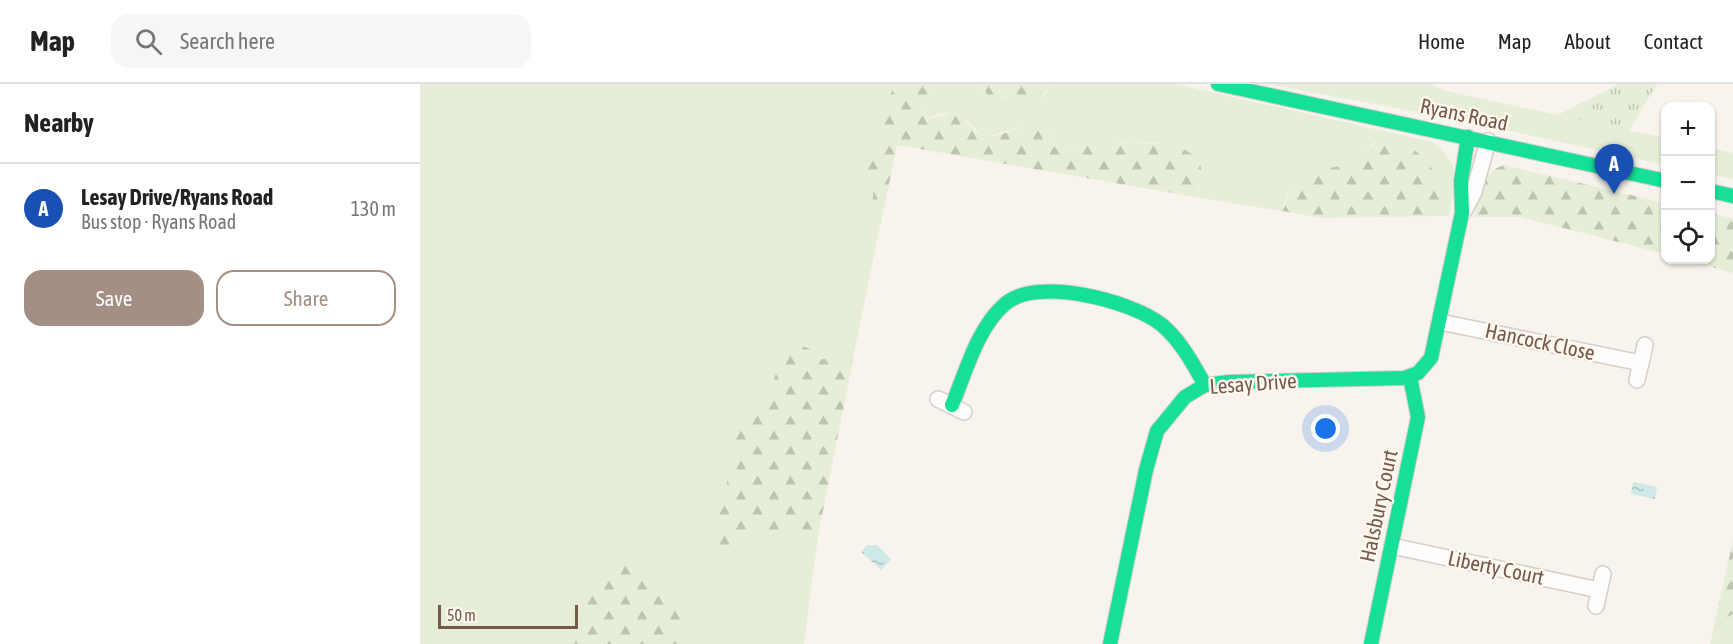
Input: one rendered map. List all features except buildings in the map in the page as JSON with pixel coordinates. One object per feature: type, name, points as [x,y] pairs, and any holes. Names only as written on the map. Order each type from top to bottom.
[{"type":"street","name":"Ryans Road","points":[[1218,84],[1661,180]]},
{"type":"street","points":[[1410,377],[1418,373],[1431,358],[1440,322],[1462,213],[1461,181],[1468,137]]},
{"type":"street","points":[[1462,213],[1474,192],[1488,141]]},
{"type":"street","points":[[1715,192],[1733,196]]},
{"type":"street","points":[[952,405],[996,314],[1014,298],[1036,291],[1114,304],[1143,313],[1164,327],[1176,340],[1205,385]]},
{"type":"street","name":"Hancock Close","points":[[1440,322],[1641,363]]},
{"type":"street","points":[[1637,381],[1645,345]]},
{"type":"street","name":"Lesay Drive","points":[[1110,644],[1151,448],[1158,431],[1176,405],[1205,385],[1410,377]]},
{"type":"street","name":"Halsbury Court","points":[[1371,644],[1418,417],[1410,377]]},
{"type":"street","name":"Liberty Court","points":[[1392,546],[1599,590]]},
{"type":"street","points":[[1596,606],[1602,574]]},
{"type":"green space","points":[[420,84],[909,84],[820,520],[804,644],[420,644]]},
{"type":"green space","points":[[895,84],[938,84],[924,107],[923,115],[931,119],[954,114],[981,134],[997,136],[1023,127],[1036,126],[1046,130],[1055,147],[1062,151],[1069,151],[1091,142],[1150,143],[1181,148],[1193,155],[1200,164],[1201,178],[1195,197],[897,145],[880,227],[871,218],[874,185],[866,170],[870,155],[883,134],[883,114]]},
{"type":"green space","points":[[938,84],[981,84],[984,92],[1002,99],[1013,93],[1043,97],[1052,84],[1176,84],[1432,142],[1449,159],[1455,175],[1449,216],[1436,216],[1439,185],[1375,142],[1344,166],[1304,176],[1297,180],[1286,196],[1282,211],[1195,197],[1200,187],[1185,150],[1153,142],[1109,144],[1088,142],[1067,151],[1061,151],[1055,148],[1048,132],[1025,126],[989,136],[980,134],[967,120],[945,113],[927,118],[923,115],[924,107]]},
{"type":"green space","points":[[981,84],[1052,84],[1037,101],[1013,93],[996,100],[989,98]]},
{"type":"green space","points":[[1267,84],[1429,84],[1446,91],[1558,115],[1619,84],[1657,84],[1629,130],[1661,137],[1661,164],[1465,121]]},
{"type":"green space","points":[[1619,84],[1657,84],[1629,130],[1558,115]]},
{"type":"green space","points":[[1385,137],[1410,147],[1431,167],[1440,188],[1436,216],[1322,218],[1282,211],[1293,181],[1310,172],[1345,165]]},
{"type":"green space","points":[[1715,149],[1733,153],[1733,179],[1715,175]]},
{"type":"green space","points":[[1504,165],[1661,202],[1661,253],[1520,217],[1474,217],[1482,186],[1496,168]]},
{"type":"green space","points":[[1715,214],[1733,219],[1733,273],[1700,264],[1715,264]]},
{"type":"green space","points":[[799,345],[808,348],[820,359],[853,360],[817,541],[778,531],[768,531],[756,537],[745,548],[733,552],[724,551],[717,542],[711,524],[714,510],[726,489],[729,447],[747,413],[768,393],[783,357],[789,349]]},
{"type":"green space","points":[[1733,541],[1733,644],[1710,644]]},
{"type":"green space","points":[[1733,541],[1733,614],[1721,621],[1715,620]]},
{"type":"green space","points":[[620,565],[635,566],[640,569],[655,580],[683,610],[687,618],[685,644],[571,644],[594,587],[609,570]]},
{"type":"water","points":[[1633,482],[1657,487],[1655,499],[1631,494]]},
{"type":"water","points":[[867,545],[877,545],[891,559],[881,570],[861,552]]},
{"type":"traffic: fast","points":[[1218,84],[1661,180]]},
{"type":"traffic: fast","points":[[1110,644],[1146,470],[1157,431],[1185,397],[1205,385],[1229,382],[1404,378],[1418,373],[1431,358],[1462,213],[1461,181],[1468,137]]},
{"type":"traffic: fast","points":[[1715,192],[1733,196]]},
{"type":"traffic: fast","points":[[952,405],[973,351],[995,314],[1005,304],[1019,296],[1039,292],[1061,292],[1108,300],[1148,316],[1162,325],[1175,338],[1205,385]]},
{"type":"traffic: fast","points":[[1371,644],[1418,417],[1410,377]]},
{"type":"place","name":"Lesay Drive/Ryans Road","points":[[1614,194]]}]
